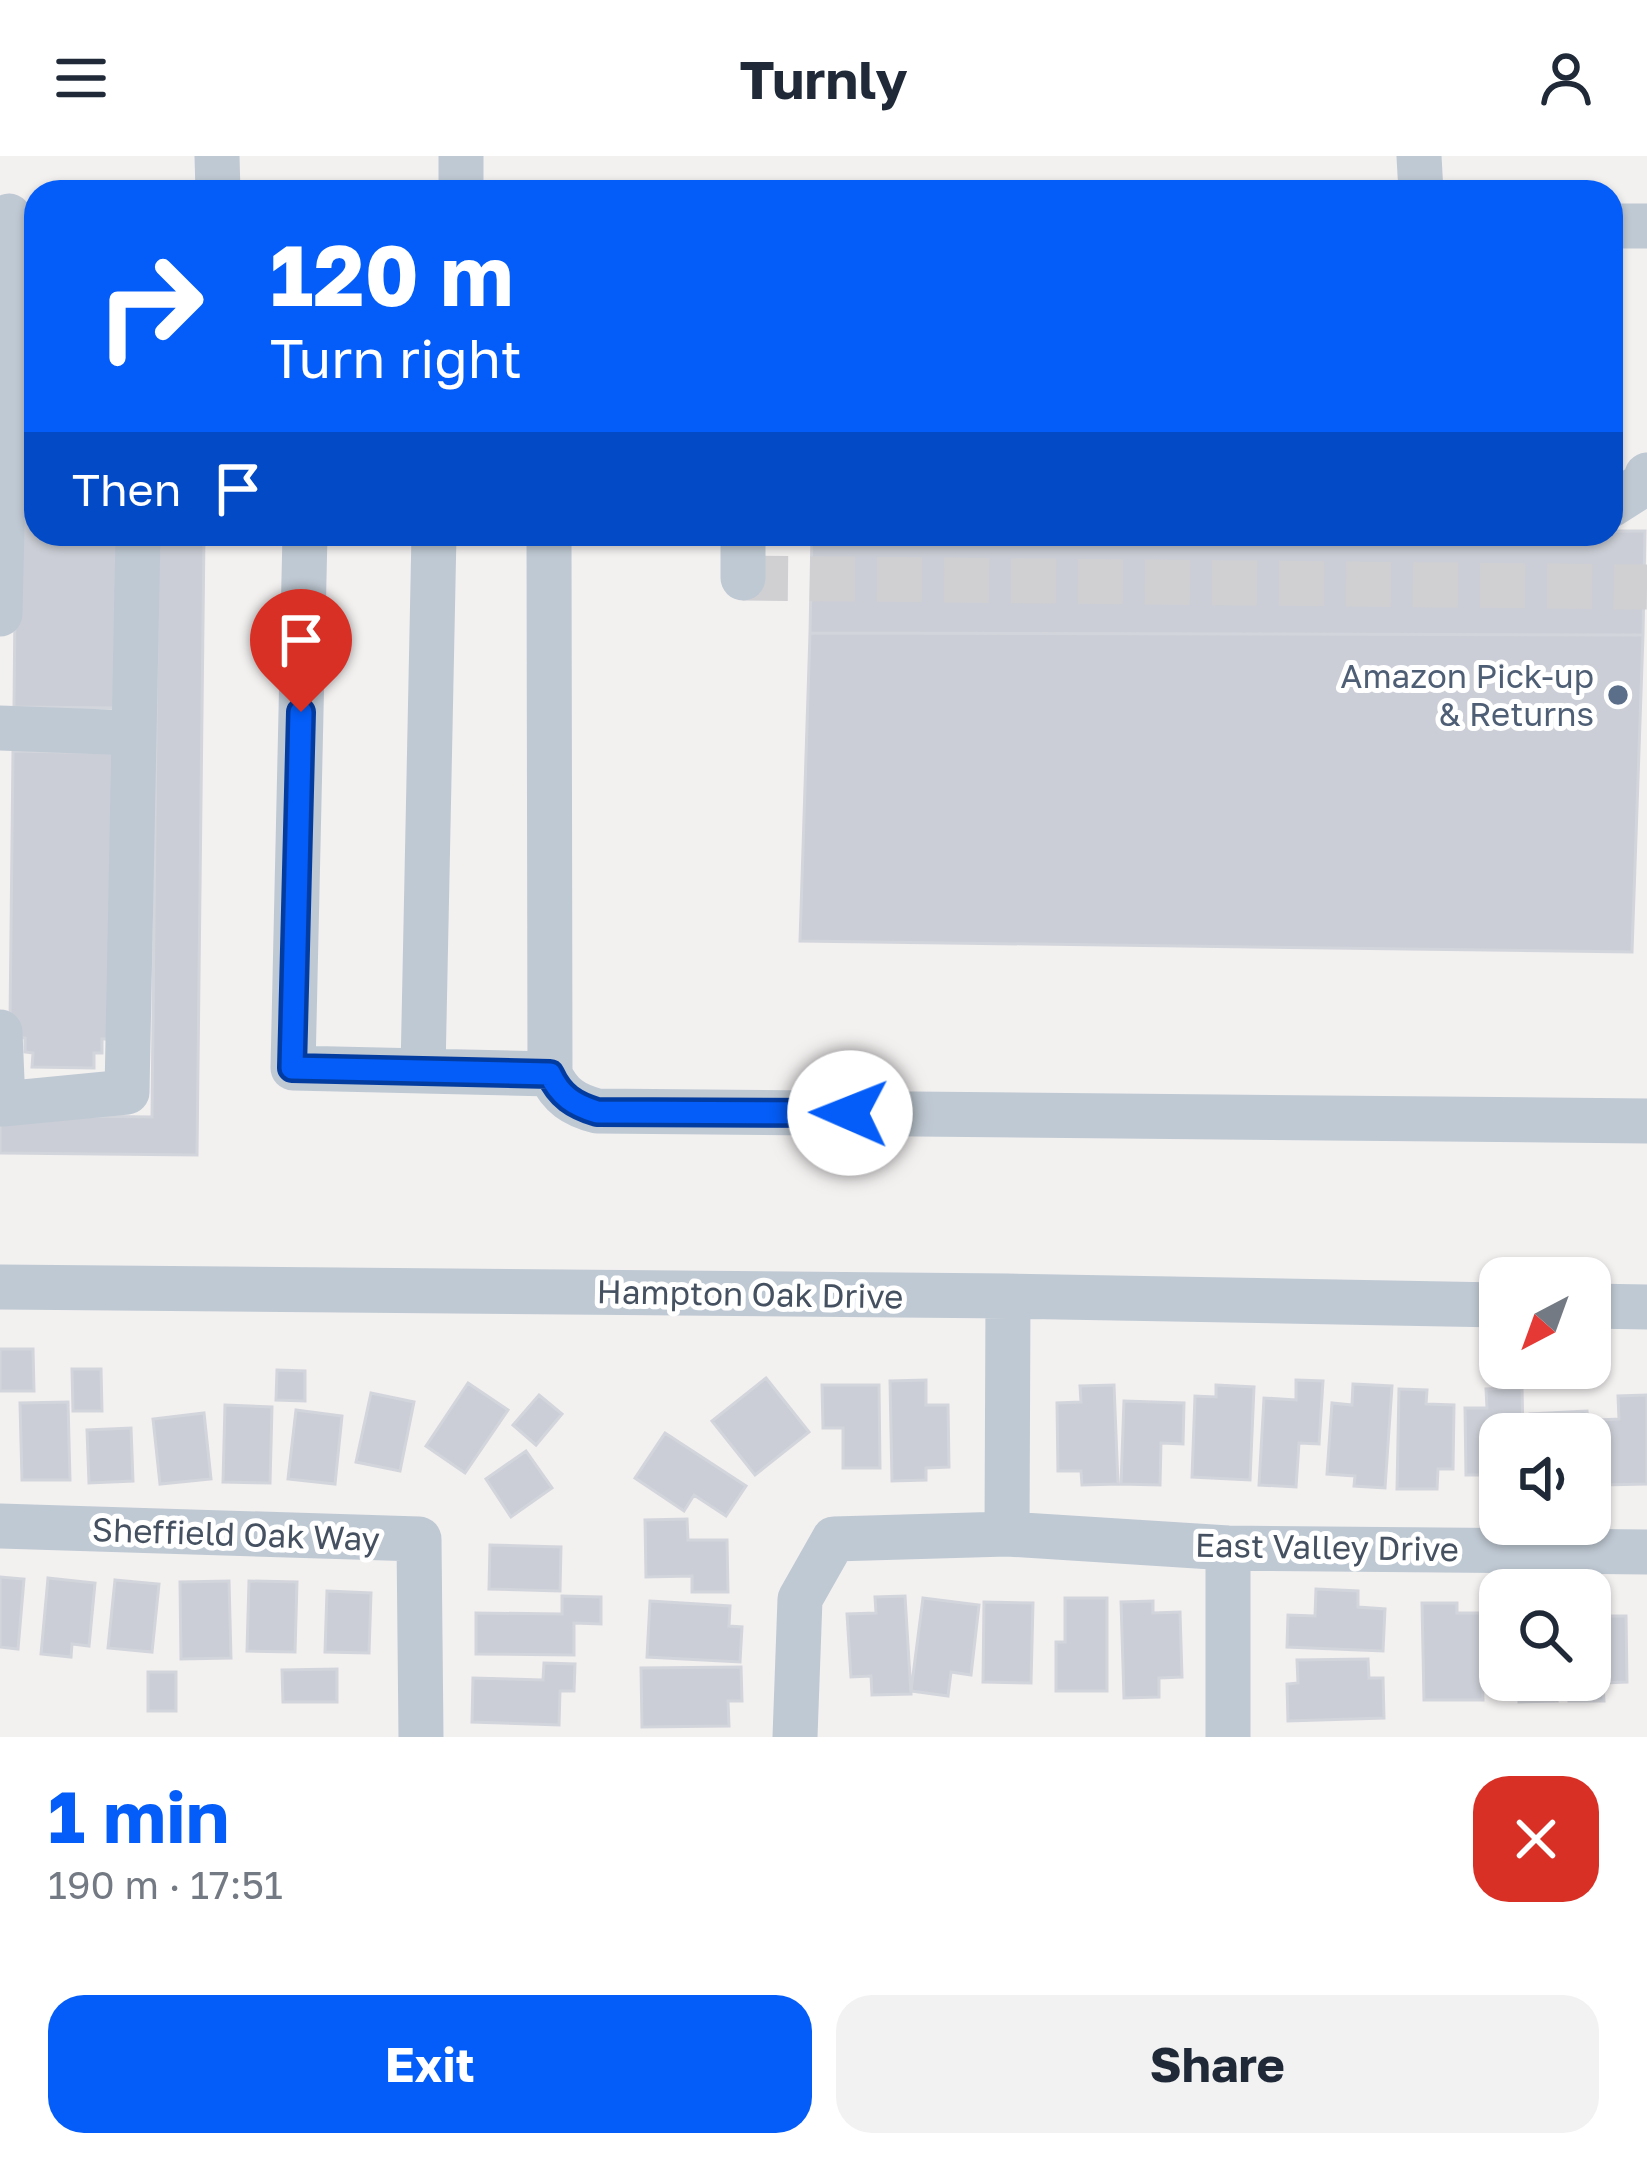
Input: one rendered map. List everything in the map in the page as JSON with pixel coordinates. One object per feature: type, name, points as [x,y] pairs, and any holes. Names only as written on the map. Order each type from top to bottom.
[{"type":"street","points":[[0,614],[21,381],[3,304],[15,216]]},
{"type":"street","points":[[1623,497],[1644,484],[1647,475]]},
{"type":"street","points":[[0,1032],[2,1104],[127,1092],[138,546]]},
{"type":"street","points":[[305,546],[292,1068],[550,1074]]},
{"type":"street","points":[[424,1071],[434,546]]},
{"type":"street","points":[[550,546],[550,1074],[556,1087],[580,1107],[597,1112],[1647,1121]]},
{"type":"street","points":[[0,728],[134,733]]},
{"type":"street","name":"Hampton Oak Drive","points":[[0,1287],[1479,1305]]},
{"type":"street","points":[[1006,1534],[1008,1297]]},
{"type":"street","points":[[1611,1306],[1647,1307]]},
{"type":"street","name":"Sheffield Oak Way","points":[[0,1526],[418,1539],[421,1737]]},
{"type":"street","name":"East Valley Drive","points":[[795,1737],[800,1599],[834,1539],[1006,1534],[1228,1548],[1647,1552]]},
{"type":"street","points":[[1228,1548],[1228,1737]]},
{"type":"building","points":[[17,405],[24,405],[24,546],[122,546],[120,708],[14,707]]},
{"type":"building","points":[[1623,531],[1645,531],[1643,635],[810,633],[812,546],[1623,546]]},
{"type":"building","points":[[158,546],[204,546],[197,1155],[0,1153],[0,1115],[152,1117]]},
{"type":"building","points":[[810,633],[1643,635],[1632,952],[800,941]]},
{"type":"building","points":[[13,751],[120,753],[109,1039],[102,1039],[102,1053],[94,1053],[94,1068],[32,1067],[33,1053],[25,1052],[25,1038],[18,1037],[10,1022]]},
{"type":"building","points":[[0,1349],[33,1349],[34,1391],[0,1391]]},
{"type":"building","points":[[72,1369],[101,1369],[102,1411],[73,1411]]},
{"type":"building","points":[[277,1370],[305,1371],[305,1401],[276,1400]]},
{"type":"building","points":[[766,1378],[809,1432],[755,1475],[712,1421]]},
{"type":"building","points":[[926,1380],[926,1405],[948,1405],[949,1467],[926,1468],[926,1480],[892,1481],[890,1381]]},
{"type":"building","points":[[1296,1380],[1323,1381],[1319,1444],[1299,1443],[1296,1487],[1259,1485],[1264,1398],[1296,1400]]},
{"type":"building","points":[[468,1383],[508,1410],[465,1473],[426,1446]]},
{"type":"building","points":[[1353,1384],[1392,1386],[1385,1488],[1354,1486],[1355,1476],[1327,1474],[1332,1403],[1352,1405]]},
{"type":"building","points":[[822,1385],[879,1385],[880,1468],[843,1468],[843,1428],[823,1428]]},
{"type":"building","points":[[1114,1385],[1118,1484],[1082,1485],[1081,1471],[1058,1471],[1057,1403],[1081,1402],[1080,1386]]},
{"type":"building","points":[[1216,1385],[1254,1387],[1250,1480],[1192,1477],[1195,1396],[1216,1397]]},
{"type":"building","points":[[1399,1389],[1427,1390],[1426,1404],[1454,1405],[1453,1469],[1438,1469],[1437,1489],[1397,1489]]},
{"type":"building","points":[[1486,1389],[1522,1389],[1523,1413],[1479,1413],[1479,1475],[1466,1475],[1465,1408],[1487,1408]]},
{"type":"building","points":[[371,1393],[414,1402],[400,1471],[356,1462]]},
{"type":"building","points":[[539,1395],[562,1414],[536,1445],[513,1425]]},
{"type":"building","points":[[1647,1395],[1647,1484],[1611,1485],[1611,1419],[1619,1419],[1618,1396]]},
{"type":"building","points":[[1124,1401],[1184,1403],[1183,1444],[1161,1443],[1160,1485],[1121,1484]]},
{"type":"building","points":[[68,1402],[70,1480],[22,1480],[20,1403]]},
{"type":"building","points":[[225,1405],[272,1407],[270,1483],[223,1482]]},
{"type":"building","points":[[296,1410],[342,1416],[335,1484],[288,1479]]},
{"type":"building","points":[[204,1413],[211,1479],[160,1484],[153,1419]]},
{"type":"building","points":[[131,1428],[133,1481],[89,1483],[87,1430]]},
{"type":"building","points":[[665,1433],[746,1486],[726,1516],[694,1495],[684,1511],[635,1478]]},
{"type":"building","points":[[526,1451],[552,1488],[511,1517],[486,1479]]},
{"type":"building","points":[[687,1519],[688,1540],[727,1540],[728,1592],[692,1592],[692,1576],[646,1577],[645,1520]]},
{"type":"building","points":[[490,1545],[561,1547],[560,1591],[489,1589]]},
{"type":"building","points":[[0,1577],[24,1579],[18,1649],[0,1647]]},
{"type":"building","points":[[48,1578],[95,1583],[89,1646],[72,1644],[71,1657],[41,1654]]},
{"type":"building","points":[[115,1580],[159,1584],[152,1652],[108,1648]]},
{"type":"building","points":[[229,1581],[231,1658],[181,1659],[180,1582]]},
{"type":"building","points":[[249,1581],[297,1582],[295,1652],[247,1651]]},
{"type":"building","points":[[1316,1589],[1358,1591],[1358,1607],[1385,1609],[1383,1651],[1287,1647],[1288,1615],[1315,1616]]},
{"type":"building","points":[[327,1591],[371,1593],[369,1653],[325,1652]]},
{"type":"building","points":[[562,1596],[601,1597],[601,1624],[574,1623],[574,1655],[476,1654],[476,1613],[562,1614]]},
{"type":"building","points":[[905,1596],[911,1694],[872,1695],[871,1676],[851,1677],[847,1614],[876,1613],[875,1597]]},
{"type":"building","points":[[923,1598],[979,1605],[971,1675],[951,1672],[948,1696],[911,1691]]},
{"type":"building","points":[[1065,1598],[1107,1598],[1107,1691],[1056,1691],[1056,1642],[1065,1642]]},
{"type":"building","points":[[650,1601],[730,1606],[729,1626],[742,1627],[740,1662],[647,1657]]},
{"type":"building","points":[[1153,1601],[1153,1613],[1180,1612],[1182,1677],[1159,1678],[1159,1697],[1124,1698],[1121,1602]]},
{"type":"building","points":[[984,1602],[1033,1603],[1031,1683],[983,1682]]},
{"type":"building","points":[[1422,1603],[1457,1603],[1457,1613],[1479,1613],[1479,1700],[1424,1700]]},
{"type":"building","points":[[1611,1616],[1626,1616],[1627,1682],[1611,1683]]},
{"type":"building","points":[[1368,1659],[1369,1678],[1383,1678],[1384,1718],[1288,1721],[1287,1684],[1298,1683],[1297,1660]]},
{"type":"building","points":[[544,1663],[575,1664],[574,1691],[560,1691],[559,1725],[472,1722],[473,1678],[543,1680]]},
{"type":"building","points":[[741,1667],[742,1701],[728,1701],[729,1726],[642,1727],[641,1668]]},
{"type":"building","points":[[337,1669],[337,1702],[283,1702],[282,1670]]},
{"type":"building","points":[[148,1672],[176,1672],[176,1711],[148,1711]]},
{"type":"tunnel","points":[[743,578],[1647,587]]},
{"type":"place","name":"Amazon Pick-up & Returns","points":[[1618,695]]},
{"type":"route","points":[[301,712],[292,1068],[550,1074],[568,1100],[597,1112],[850,1113]]}]
